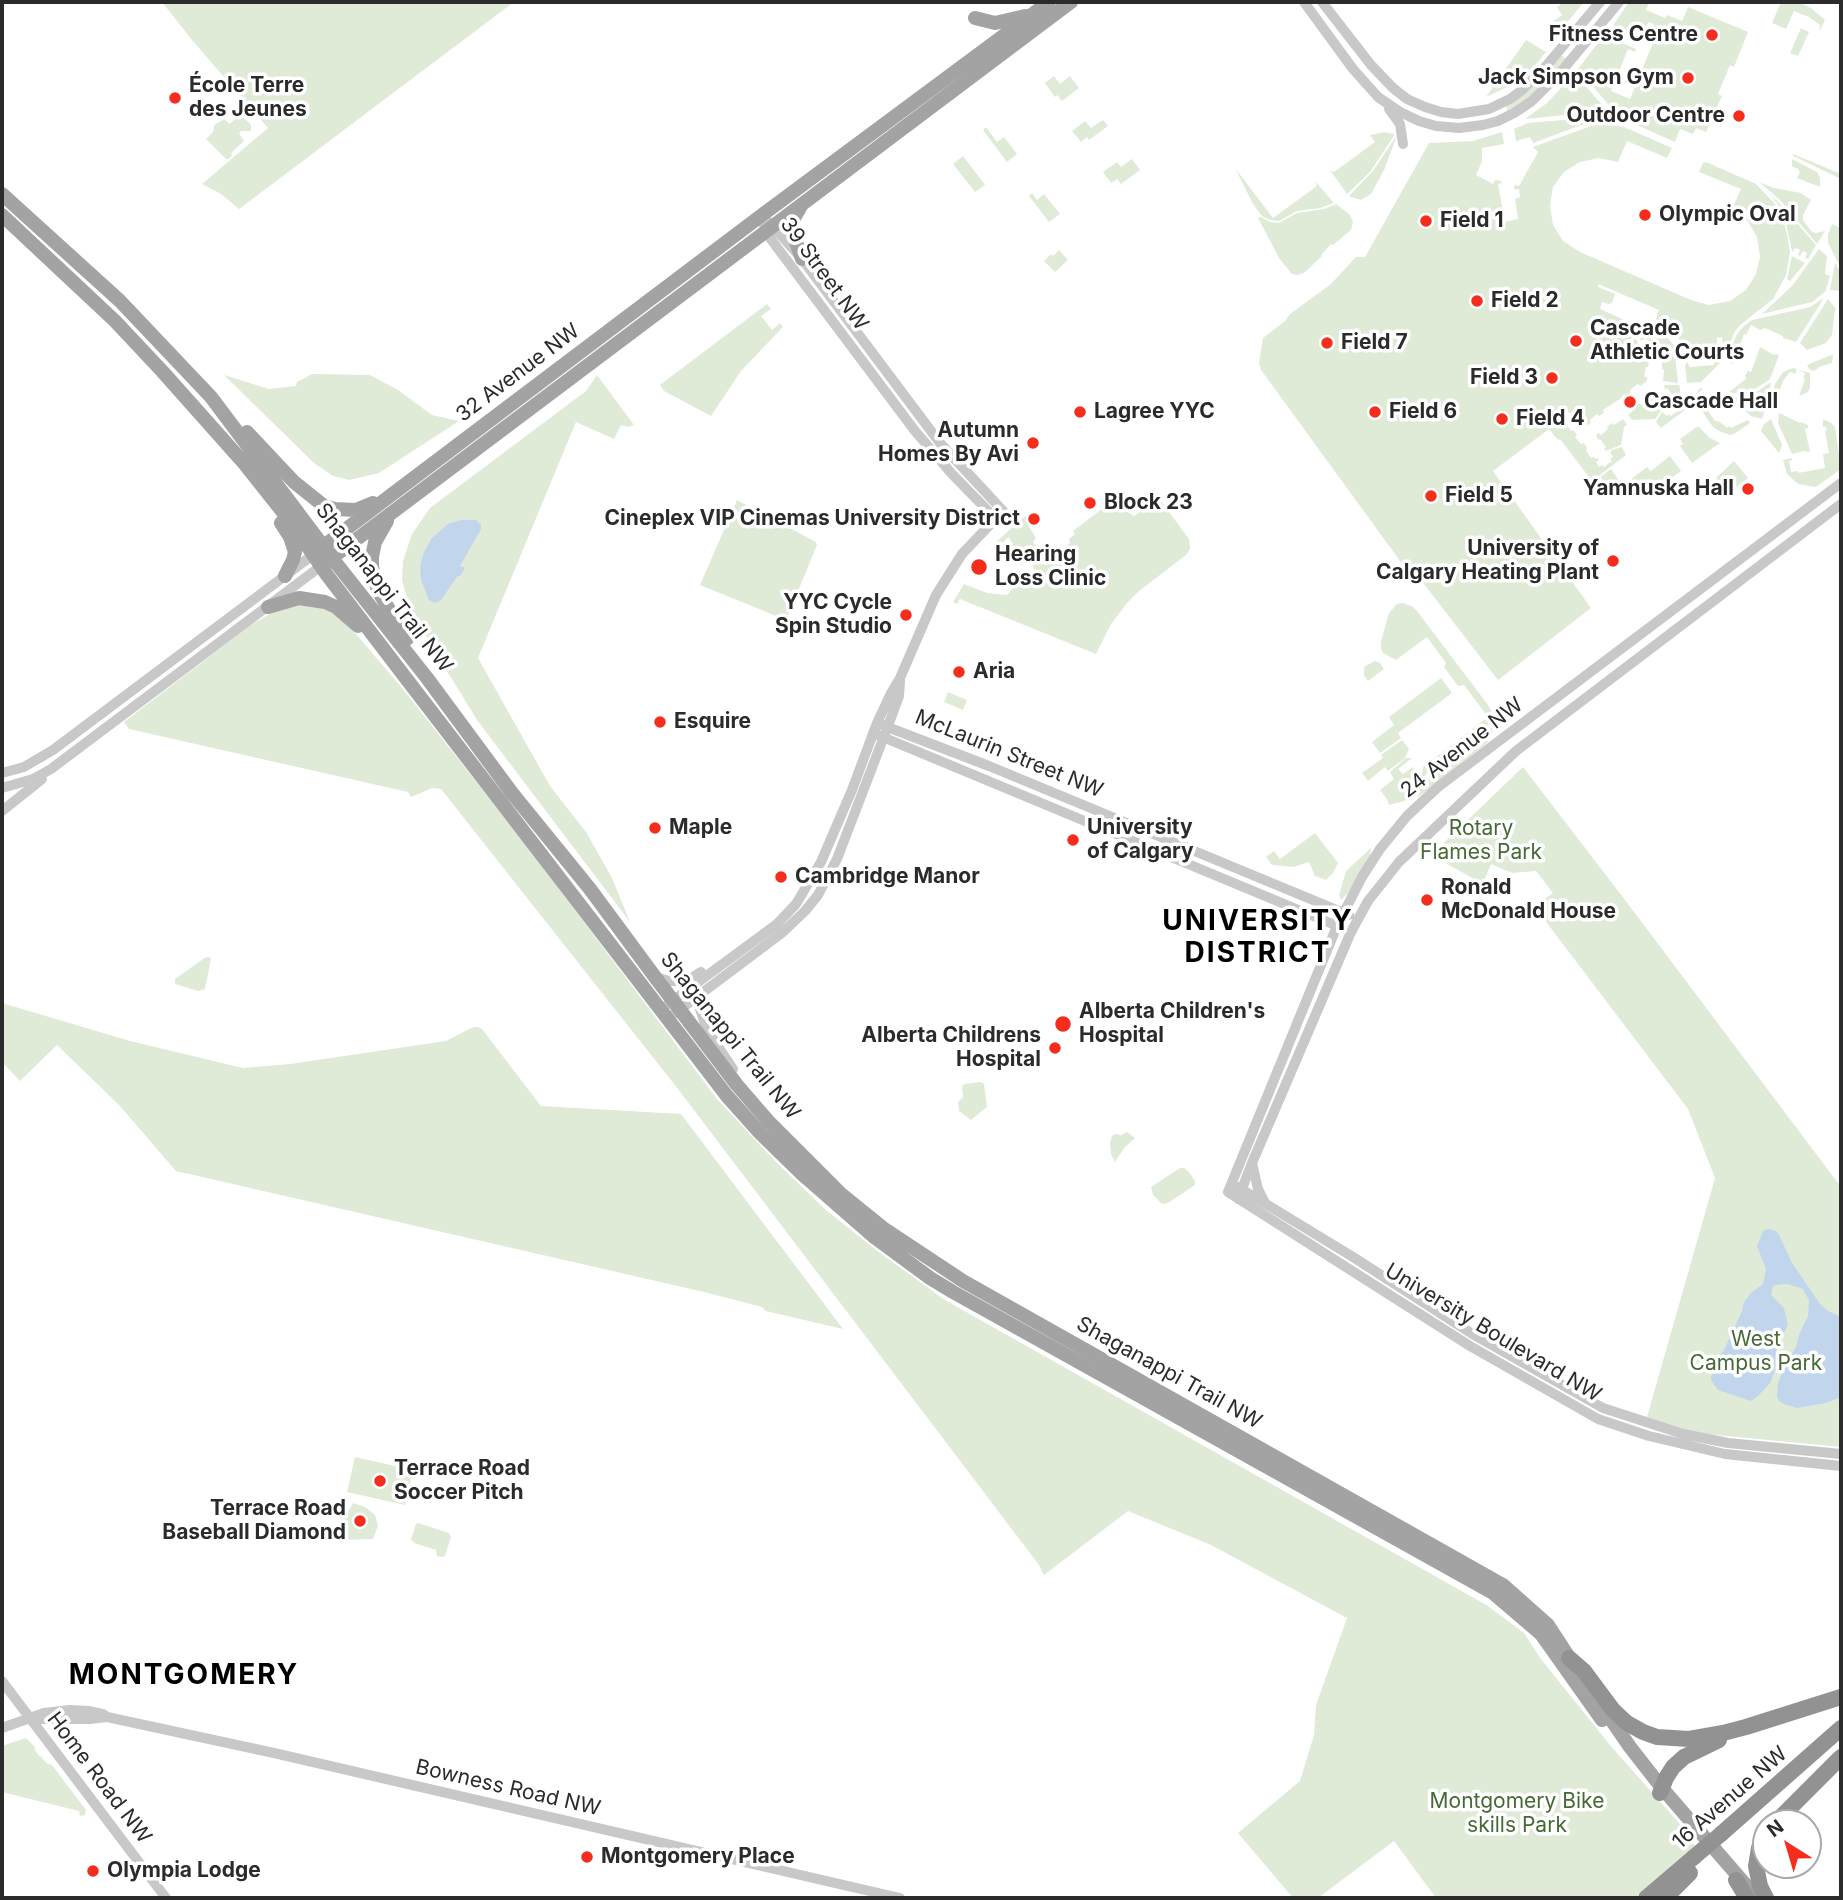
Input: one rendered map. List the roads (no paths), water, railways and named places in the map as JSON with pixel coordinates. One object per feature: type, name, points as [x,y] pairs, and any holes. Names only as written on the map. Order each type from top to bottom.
[{"type":"highway","points":[[1569,1658],[1584,1671],[1613,1710],[1627,1723],[1657,1737],[1689,1739],[1746,1727],[1841,1697]]},
{"type":"highway","points":[[1760,1799],[1841,1718]]},
{"type":"highway","points":[[1661,1790],[1673,1767],[1684,1757],[1746,1727]]},
{"type":"highway","name":"16 Avenue NW","points":[[1724,1837],[1760,1799],[1841,1728]]},
{"type":"highway","name":"16 Avenue NW","points":[[1663,1898],[1724,1837],[1841,1741]]},
{"type":"highway","points":[[1789,1809],[1841,1757]]},
{"type":"highway","name":"16 Avenue NW","points":[[1646,1898],[1695,1864]]},
{"type":"highway","points":[[1759,1879],[1766,1898]]},
{"type":"highway","points":[[1736,1880],[1749,1898]]},
{"type":"main road","name":"32 Avenue NW","points":[[323,556],[391,514],[1049,2]]},
{"type":"main road","name":"32 Avenue NW","points":[[323,556],[387,498],[767,224],[802,205],[1071,2]]},
{"type":"main road","points":[[975,18],[995,23],[1033,14]]},
{"type":"main road","name":"Shaganappi Trail NW","points":[[2,194],[120,301],[211,397],[405,677],[670,1010],[769,1122],[841,1194],[883,1227],[974,1287],[1503,1585],[1548,1625],[1661,1790],[1736,1880]]},
{"type":"main road","points":[[802,205],[790,225],[802,259]]},
{"type":"main road","name":"Shaganappi Trail NW","points":[[2,215],[115,321],[243,461],[427,678],[512,793],[590,889],[655,977],[670,1010],[727,1096],[802,1174],[863,1228],[930,1278],[1493,1593],[1541,1634],[1609,1731],[1758,1898]]},
{"type":"main road","points":[[211,397],[219,401],[294,482],[324,506],[356,510],[387,498]]},
{"type":"main road","points":[[214,429],[216,442],[290,537],[295,552],[285,576]]},
{"type":"main road","points":[[391,514],[373,549],[372,567],[384,602],[427,678]]},
{"type":"main road","points":[[268,607],[299,598],[325,602],[336,607],[356,623],[405,677]]},
{"type":"street","points":[[1304,2],[1353,69],[1399,122],[1403,144]]},
{"type":"street","points":[[1322,2],[1371,65],[1393,88],[1407,99],[1425,107],[1438,112],[1458,114],[1494,107],[1522,90],[1547,65],[1600,2]]},
{"type":"street","points":[[1378,96],[1400,112],[1432,125],[1464,128],[1499,121],[1527,105],[1546,88],[1619,2]]},
{"type":"street","name":"39 Street NW","points":[[767,224],[802,259],[940,443],[999,514]]},
{"type":"street","name":"39 Street NW","points":[[767,224],[786,260],[915,431],[952,474],[999,514]]},
{"type":"street","name":"24 Avenue NW","points":[[1235,1191],[1338,926],[1362,877],[1380,849],[1407,816],[1494,744],[1841,483]]},
{"type":"street","name":"24 Avenue NW","points":[[1235,1191],[1252,1163],[1351,932],[1368,901],[1399,862],[1516,751],[1841,504]]},
{"type":"street","points":[[1803,511],[1814,525]]},
{"type":"street","points":[[670,1010],[786,914],[808,886],[880,730],[899,696],[900,678],[936,595],[962,554],[999,514]]},
{"type":"street","name":"32 Avenue NW","points":[[5,773],[24,767],[53,750],[285,576],[323,556]]},
{"type":"street","name":"32 Avenue NW","points":[[2,811],[51,769],[268,607],[323,556]]},
{"type":"street","points":[[670,1010],[700,994],[783,932],[818,895],[840,851],[880,730]]},
{"type":"street","name":"McLaurin Street NW","points":[[880,730],[989,766],[1358,919]]},
{"type":"street","name":"McLaurin Street NW","points":[[880,730],[1351,932]]},
{"type":"street","name":"32 Avenue NW","points":[[8,787],[33,779],[51,769]]},
{"type":"street","points":[[655,977],[670,981],[692,978],[736,948],[752,943]]},
{"type":"street","points":[[700,994],[701,1015],[712,1040],[769,1122]]},
{"type":"street","points":[[1252,1163],[1258,1189],[1266,1206]]},
{"type":"street","name":"University Boulevard NW","points":[[1235,1191],[1353,1256],[1474,1335],[1604,1408],[1683,1434],[1728,1443],[1841,1454]]},
{"type":"street","name":"University Boulevard NW","points":[[1235,1191],[1470,1346],[1598,1419],[1659,1439],[1725,1454],[1841,1466]]},
{"type":"street","name":"Home Road NW","points":[[2,1681],[166,1898]]},
{"type":"street","name":"Bowness Road NW","points":[[2,1728],[44,1713],[90,1711],[900,1898]]},
{"type":"water","points":[[461,520],[476,520],[481,529],[460,566],[465,568],[441,600],[435,603],[429,600],[421,580],[420,566],[424,552],[432,538],[448,524]]},
{"type":"water","points":[[1769,1229],[1778,1233],[1792,1263],[1820,1304],[1841,1317],[1841,1397],[1826,1403],[1797,1408],[1784,1404],[1777,1397],[1783,1370],[1796,1347],[1808,1316],[1809,1300],[1803,1289],[1787,1284],[1774,1285],[1772,1289],[1771,1295],[1784,1308],[1788,1325],[1776,1348],[1775,1370],[1770,1383],[1751,1401],[1718,1390],[1711,1380],[1719,1365],[1718,1355],[1723,1352],[1744,1302],[1763,1284],[1766,1269],[1757,1246],[1763,1231]]},
{"type":"place","name":"Fitness Centre","points":[[1712,35]]},
{"type":"place","name":"Jack Simpson Gym","points":[[1688,78]]},
{"type":"place","name":"École Terre des Jeunes","points":[[175,98]]},
{"type":"place","name":"Outdoor Centre","points":[[1739,116]]},
{"type":"place","name":"Olympic Oval","points":[[1645,215]]},
{"type":"place","name":"Field 1","points":[[1426,221]]},
{"type":"place","name":"Field 2","points":[[1477,301]]},
{"type":"place","name":"Cascade Athletic Courts","points":[[1576,341]]},
{"type":"place","name":"Field 7","points":[[1327,343]]},
{"type":"place","name":"Field 3","points":[[1552,378]]},
{"type":"place","name":"Cascade Hall","points":[[1630,402]]},
{"type":"place","name":"Lagree YYC","points":[[1080,412]]},
{"type":"place","name":"Field 6","points":[[1375,412]]},
{"type":"place","name":"Field 4","points":[[1502,419]]},
{"type":"place","name":"Autumn Homes By Avi","points":[[1033,443]]},
{"type":"place","name":"Yamnuska Hall","points":[[1748,489]]},
{"type":"place","name":"Field 5","points":[[1431,496]]},
{"type":"place","name":"Block 23","points":[[1090,503]]},
{"type":"place","name":"Cineplex VIP Cinemas University District","points":[[1034,519]]},
{"type":"place","name":"University of Calgary Heating Plant","points":[[1613,561]]},
{"type":"place","name":"Hearing Loss Clinic","points":[[979,567]]},
{"type":"place","name":"YYC Cycle Spin Studio","points":[[906,615]]},
{"type":"place","name":"Aria","points":[[959,672]]},
{"type":"place","name":"Esquire","points":[[660,722]]},
{"type":"place","name":"Maple","points":[[655,828]]},
{"type":"place","name":"University of Calgary","points":[[1073,840]]},
{"type":"place","name":"Cambridge Manor","points":[[781,877]]},
{"type":"place","name":"Ronald McDonald House","points":[[1427,900]]},
{"type":"place","name":"Alberta Children's Hospital","points":[[1063,1024]]},
{"type":"place","name":"Alberta Childrens Hospital","points":[[1055,1048]]},
{"type":"place","name":"Terrace Road Soccer Pitch","points":[[380,1481]]},
{"type":"place","name":"Terrace Road Baseball Diamond","points":[[360,1521]]},
{"type":"place","name":"Montgomery Place","points":[[587,1857]]},
{"type":"place","name":"Olympia Lodge","points":[[93,1871]]},
{"type":"district","name":"UNIVERSITY DISTRICT","points":[[1258,938]]},
{"type":"district","name":"MONTGOMERY","points":[[184,1676]]},
{"type":"park label","name":"Rotary Flames Park","points":[[1481,841]]},
{"type":"park label","name":"West Campus Park","points":[[1756,1352]]},
{"type":"park label","name":"Montgomery Bike skills Park","points":[[1517,1814]]}]
